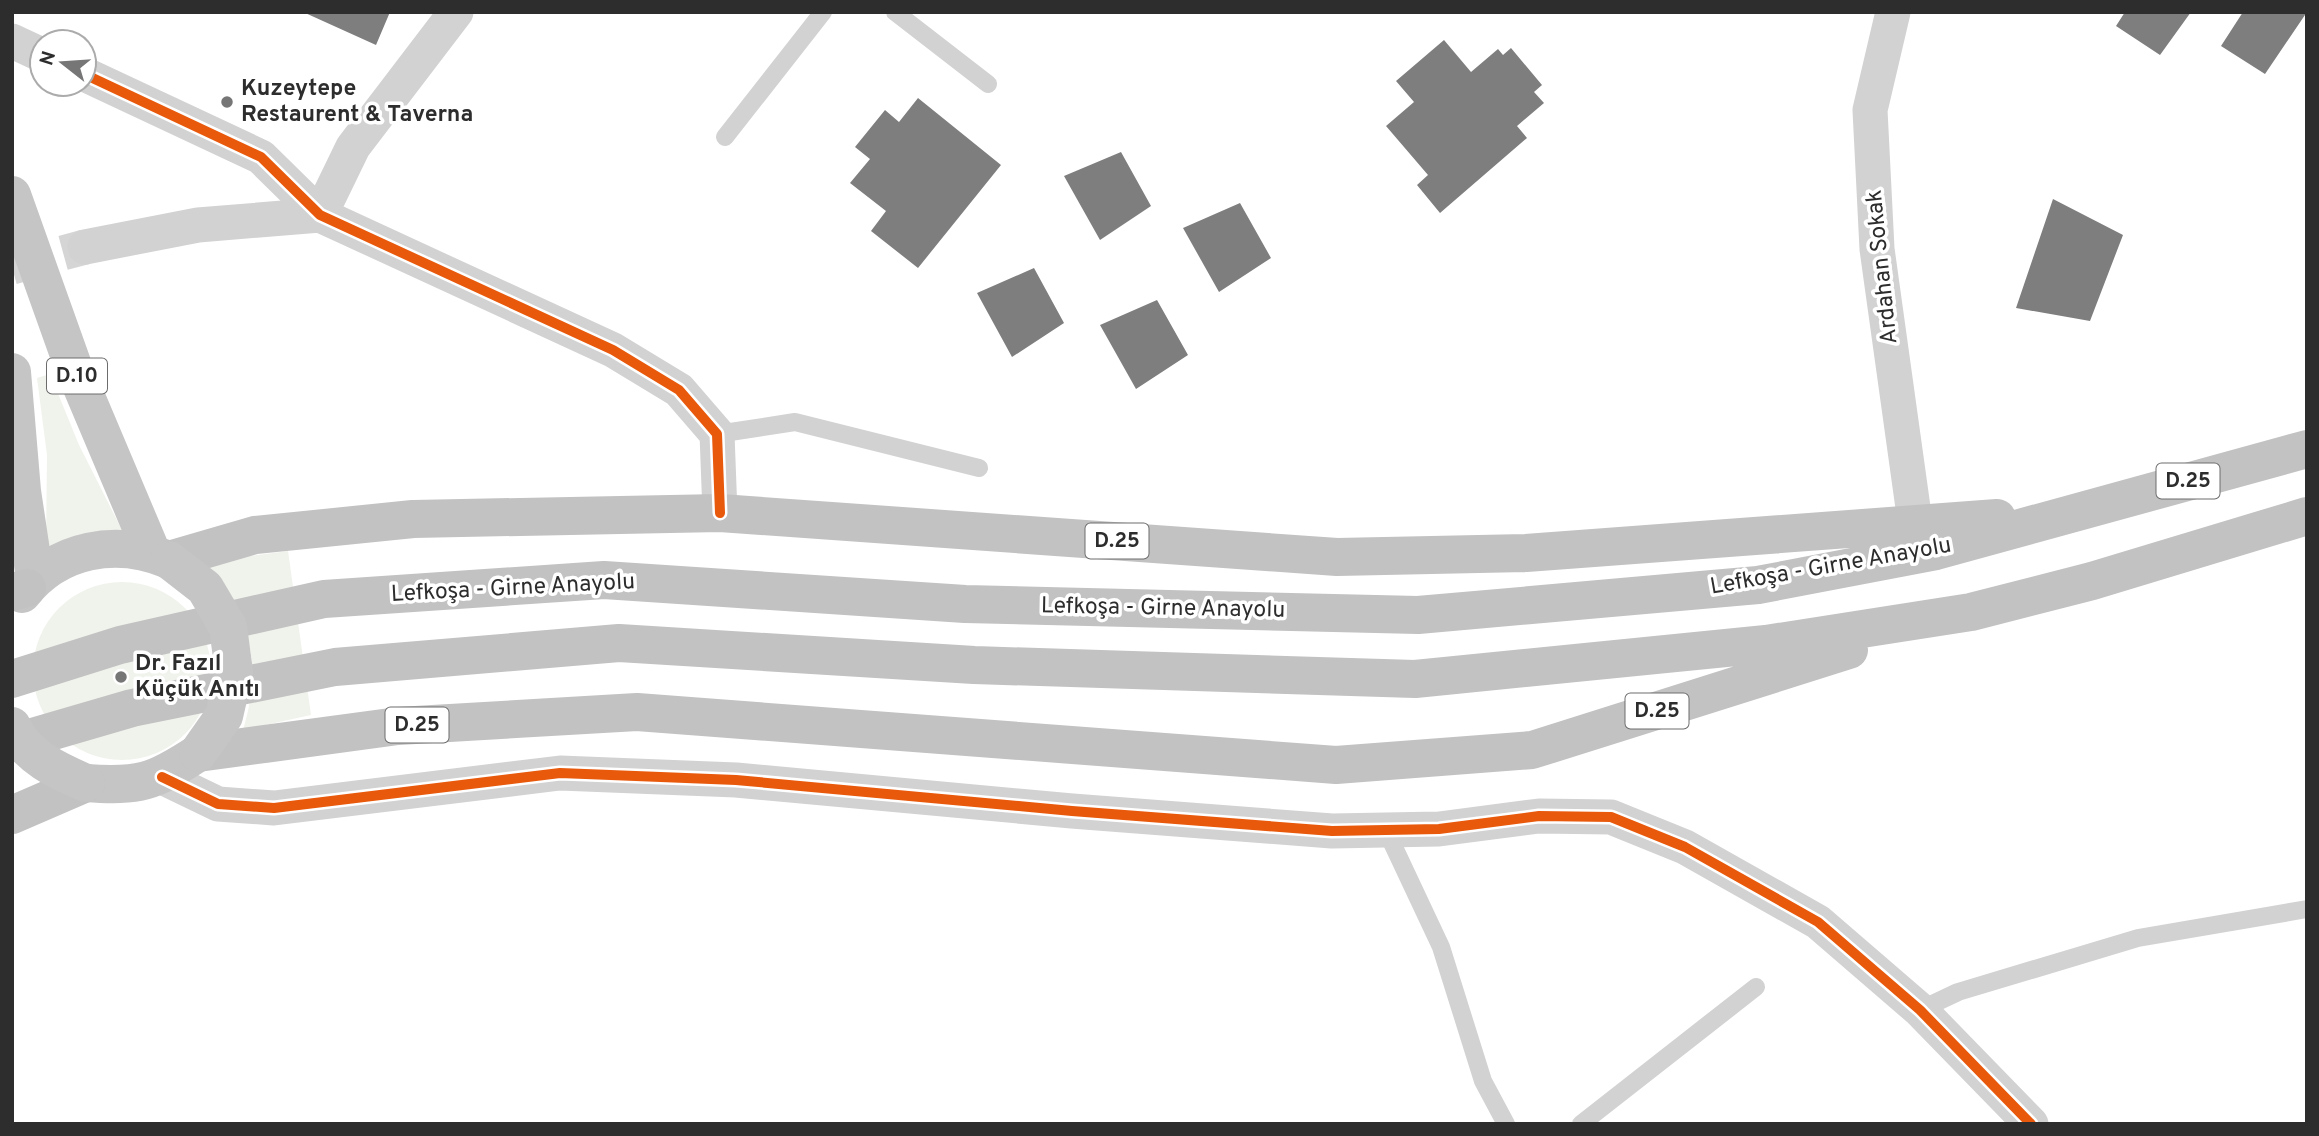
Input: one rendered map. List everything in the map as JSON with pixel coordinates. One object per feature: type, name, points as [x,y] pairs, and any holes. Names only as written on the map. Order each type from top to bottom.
[{"type":"highway","name":"Lefkoşa - Girne Anayolu","points":[[12,679],[120,645],[324,599],[604,580],[965,604],[1418,615],[1758,585],[1936,551],[2307,449]]},
{"type":"highway","name":"D.25","points":[[161,557],[255,535],[413,519],[720,513],[1337,557],[1526,552],[1915,522],[2068,514]]},
{"type":"highway","name":"D.25","points":[[198,753],[398,726],[637,712],[1336,765],[1532,750],[1971,612],[2092,581],[2307,516]]},
{"type":"highway","name":"D.25","points":[[12,743],[132,708],[335,667],[619,643],[974,665],[1415,679],[1766,644],[1971,612]]},
{"type":"highway","name":"D.10","points":[[12,815],[86,783]]},
{"type":"main road","name":"D.10","points":[[12,195],[73,366],[161,557]]},
{"type":"main road","name":"D.10","points":[[12,372],[22,491],[22,591]]},
{"type":"main road","name":"D.10","points":[[12,726],[16,735],[47,766],[86,783],[124,786],[162,777],[198,753],[224,716],[234,672],[228,627],[205,588],[161,557],[111,547],[71,555],[22,591]]},
{"type":"street","points":[[320,215],[353,147],[456,12]]},
{"type":"street","name":"Ardahan Sokak","points":[[1889,14],[1870,110],[1877,249],[1915,522]]},
{"type":"street","points":[[12,41],[28,48]]},
{"type":"street","points":[[98,81],[261,157],[320,215],[613,350],[679,390],[717,434],[720,513]]},
{"type":"street","points":[[85,247],[198,225],[320,215]]},
{"type":"street","points":[[162,777],[218,804],[274,808],[560,773],[736,780],[1072,811],[1332,831],[1439,829],[1539,816],[1611,817],[1685,847],[1818,922],[1920,1010],[2031,1124]]},
{"type":"lane","points":[[725,137],[822,12]]},
{"type":"lane","points":[[895,12],[988,84]]},
{"type":"lane","points":[[717,434],[794,422],[979,468]]},
{"type":"lane","points":[[1385,830],[1441,947],[1483,1081],[1506,1124]]},
{"type":"lane","points":[[1920,1010],[1958,992],[2138,938],[2307,909]]},
{"type":"lane","points":[[1581,1124],[1756,987]]},
{"type":"shaded area","points":[[50,374],[79,445],[122,530],[46,550],[47,455],[37,378]]},
{"type":"shaded area","points":[[288,551],[311,715],[243,730],[252,683],[248,641],[233,601],[206,562]]},
{"type":"shaded area","points":[[122,582],[139,583],[156,589],[185,608],[204,637],[210,654],[210,688],[204,705],[185,734],[156,753],[139,759],[122,760],[105,759],[88,753],[59,734],[40,705],[34,688],[33,671],[34,654],[40,637],[59,608],[88,589],[105,583]]},
{"type":"building","points":[[303,12],[390,12],[376,45]]},
{"type":"building","points":[[2125,12],[2191,12],[2160,55],[2116,26]]},
{"type":"building","points":[[2243,12],[2307,12],[2265,74],[2221,46]]},
{"type":"building","points":[[1444,40],[1471,72],[1498,49],[1503,55],[1511,48],[1542,85],[1534,92],[1544,103],[1517,126],[1527,138],[1440,213],[1417,185],[1428,175],[1386,126],[1414,102],[1396,81]]},
{"type":"building","points":[[918,98],[1001,165],[918,268],[871,231],[886,211],[850,183],[870,159],[855,147],[885,110],[899,122]]},
{"type":"building","points":[[1121,152],[1151,206],[1100,240],[1064,176]]},
{"type":"building","points":[[2053,199],[2123,235],[2090,321],[2016,308]]},
{"type":"building","points":[[1240,203],[1271,258],[1219,292],[1183,228]]},
{"type":"building","points":[[1034,268],[1064,323],[1012,357],[977,293]]},
{"type":"building","points":[[1157,300],[1188,355],[1136,389],[1100,325]]},
{"type":"tunnel","points":[[12,267],[85,247]]},
{"type":"cycle path","points":[[98,81],[261,157],[320,215],[613,350],[679,390],[717,434],[720,513]]},
{"type":"cycle path","points":[[162,777],[218,804],[274,808],[560,773],[736,780],[1072,811],[1332,831],[1439,829],[1539,816],[1611,817],[1685,847],[1818,922],[1920,1010],[2031,1124]]},
{"type":"place","name":"Kuzeytepe Restaurent & Taverna","points":[[227,102]]},
{"type":"place","name":"Dr. Fazıl Küçük Anıtı","points":[[121,677]]}]
